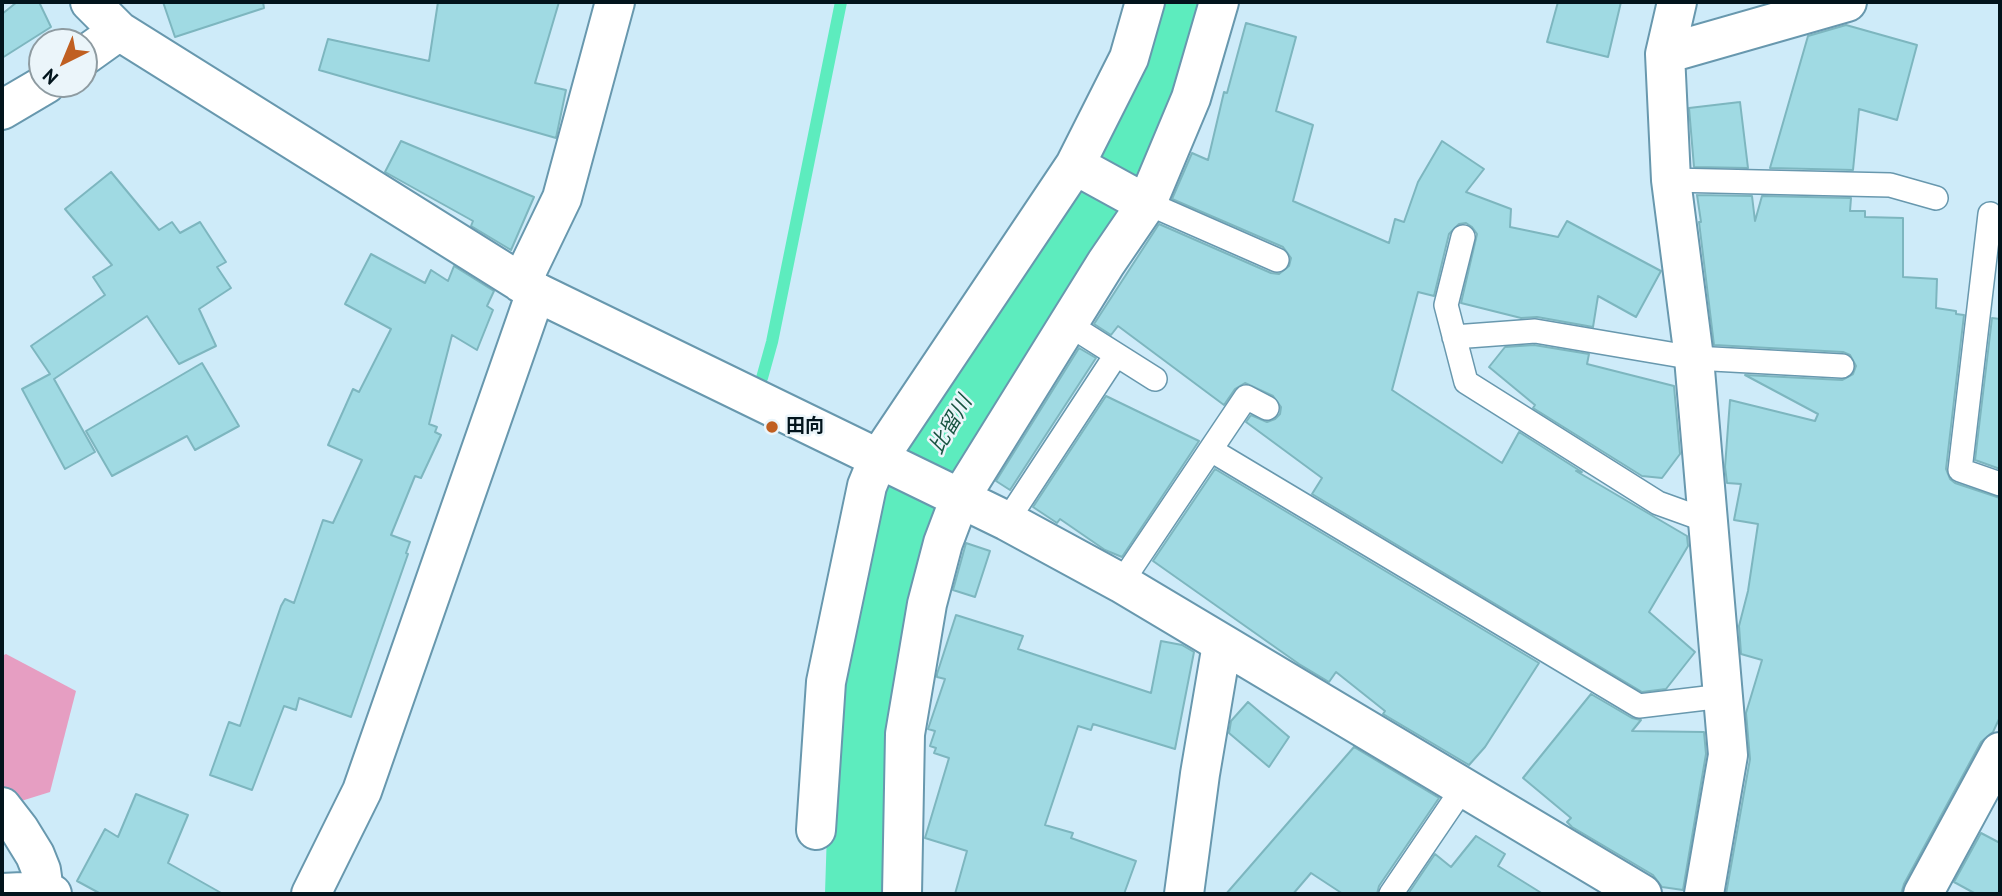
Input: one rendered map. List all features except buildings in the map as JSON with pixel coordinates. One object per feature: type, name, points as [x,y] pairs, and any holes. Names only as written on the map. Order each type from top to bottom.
[{"type":"street","points":[[90,2],[119,32],[331,162],[528,288],[1007,521],[1121,583],[1642,894]]},
{"type":"street","points":[[311,894],[362,791],[528,288],[562,198],[615,2]]},
{"type":"street","points":[[816,830],[826,682],[867,485],[885,462],[1080,168],[1129,58],[1146,2]]},
{"type":"street","points":[[902,894],[905,734],[927,604],[954,495],[1068,324],[1142,201],[1191,98],[1219,2]]},
{"type":"street","points":[[1677,2],[1665,54],[1671,180],[1694,358],[1728,755],[1704,894]]},
{"type":"street","points":[[1665,54],[1847,2]]},
{"type":"street","points":[[98,47],[119,32]]},
{"type":"street","points":[[2,110],[28,95]]},
{"type":"street","points":[[1080,168],[1142,201]]},
{"type":"street","points":[[1184,894],[1200,774],[1222,644]]},
{"type":"street","points":[[1923,894],[2000,752]]},
{"type":"street","points":[[2,807],[34,855],[48,893],[2,893]]},
{"type":"lane","points":[[1671,180],[1890,185],[1936,198]]},
{"type":"lane","points":[[1142,201],[1277,260]]},
{"type":"lane","points":[[1990,214],[1960,470],[2000,484]]},
{"type":"lane","points":[[1463,237],[1446,306],[1466,382],[1658,503],[1708,521]]},
{"type":"lane","points":[[1068,324],[1155,379]]},
{"type":"lane","points":[[1454,337],[1535,331],[1694,358],[1843,366]]},
{"type":"lane","points":[[1007,521],[1116,355]]},
{"type":"lane","points":[[1121,583],[1246,397],[1267,408]]},
{"type":"lane","points":[[1210,450],[1639,706],[1723,696]]},
{"type":"lane","points":[[1391,894],[1463,788]]},
{"type":"shaded area","points":[[6,654],[76,691],[50,792],[2,807],[2,656]]},
{"type":"waterway","points":[[762,378],[772,342],[841,2]]},
{"type":"waterway","name":"比留川","points":[[861,894],[865,770],[881,633],[904,521],[937,444],[1063,246],[1088,214],[1117,161],[1162,64],[1179,2]]},
{"type":"place","name":"田向","points":[[772,427]]}]
